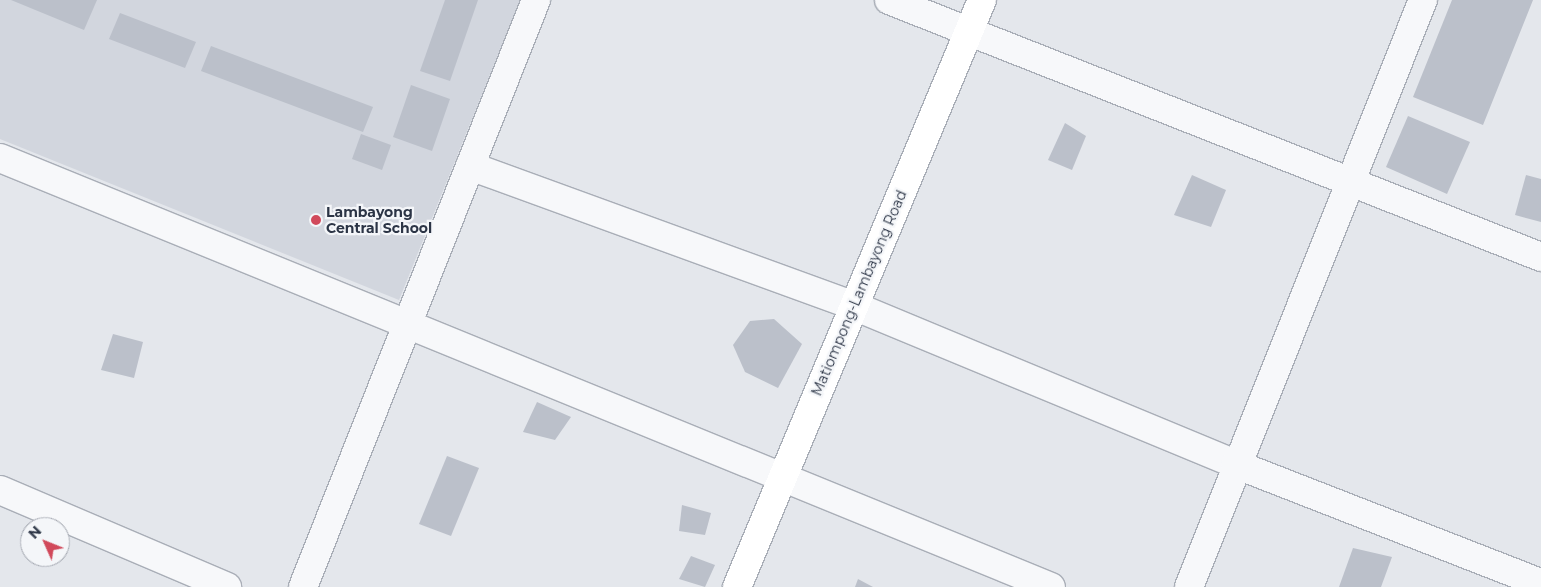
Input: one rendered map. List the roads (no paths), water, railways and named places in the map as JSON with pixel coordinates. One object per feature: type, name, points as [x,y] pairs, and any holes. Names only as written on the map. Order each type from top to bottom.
[{"type":"main road","name":"Matiompong-Lambayong Road","points":[[737,587],[782,474],[982,0]]},
{"type":"street","points":[[303,587],[536,0]]},
{"type":"street","points":[[889,0],[1348,183],[1541,257]]},
{"type":"street","points":[[1188,587],[1235,464],[1423,0]]},
{"type":"street","points":[[0,158],[407,326],[782,474],[1051,587]]},
{"type":"street","points":[[470,166],[854,306],[1235,464],[1541,583]]},
{"type":"street","points":[[0,490],[228,587]]},
{"type":"place","name":"Lambayong Central School","points":[[316,220]]}]
